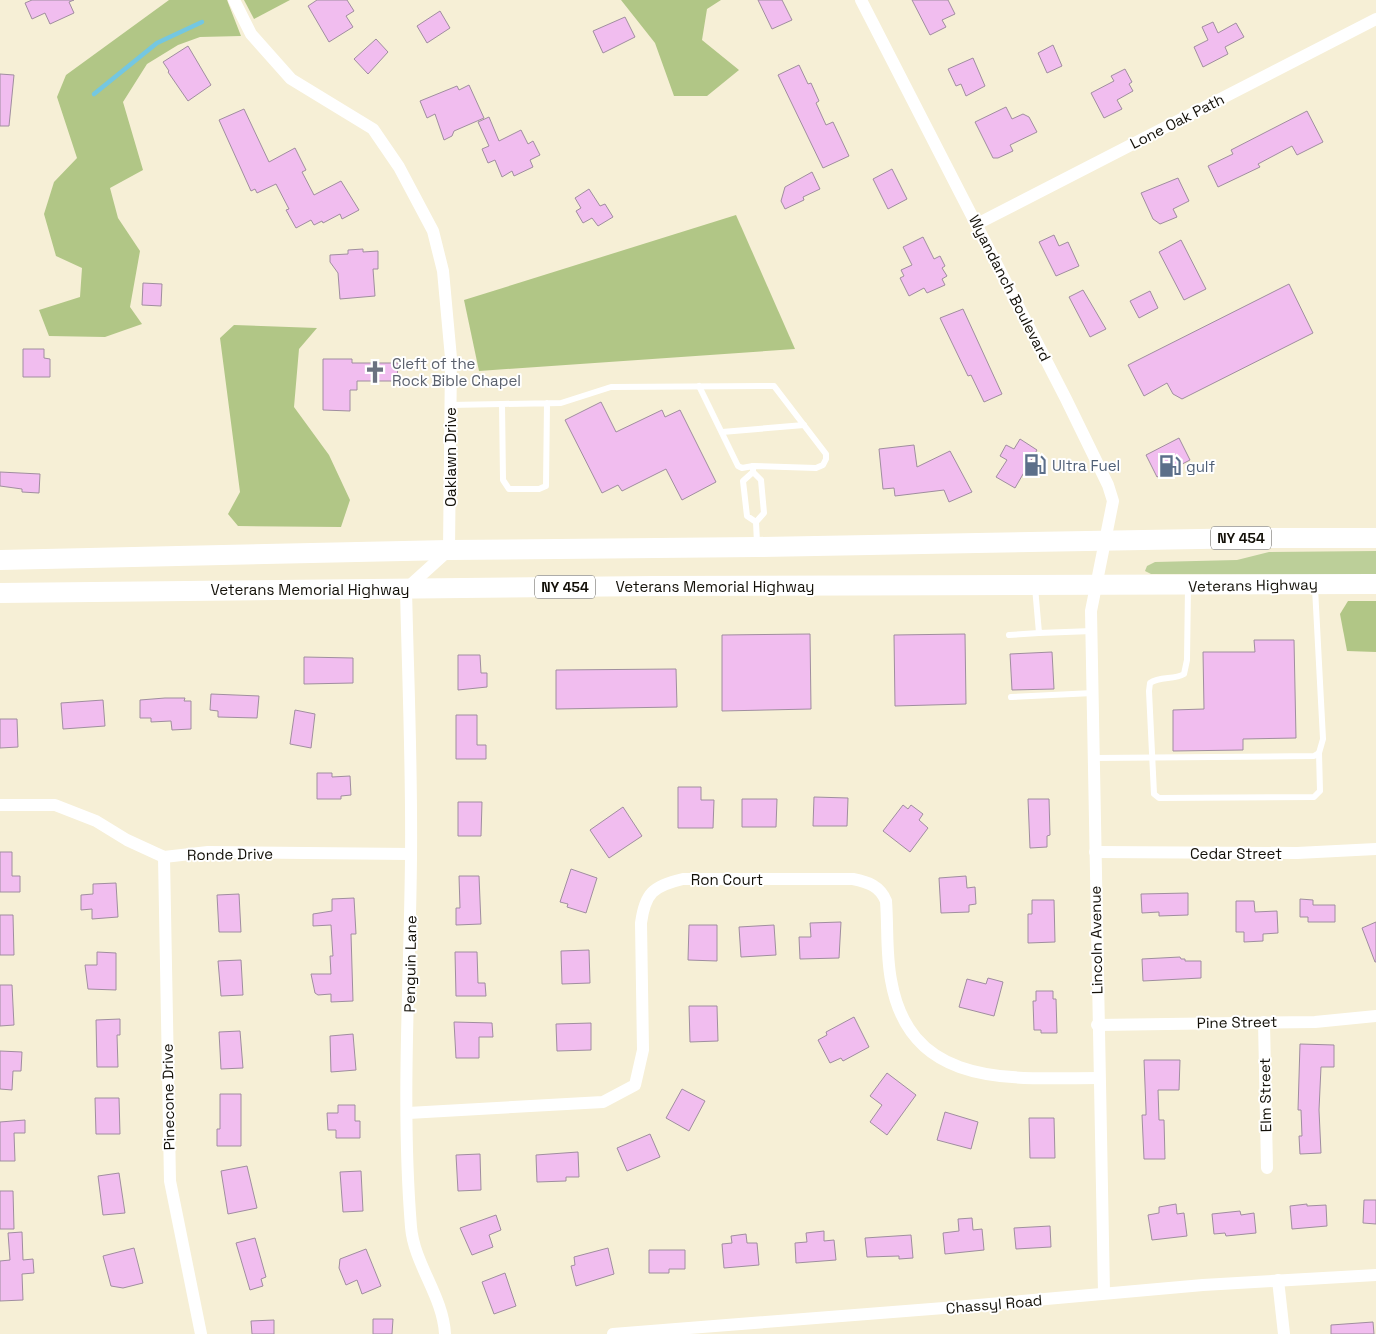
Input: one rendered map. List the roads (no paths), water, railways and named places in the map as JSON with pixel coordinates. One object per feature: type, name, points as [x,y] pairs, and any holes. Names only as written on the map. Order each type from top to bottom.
[{"type":"main road","name":"NY 454","points":[[0,560],[449,550],[757,547],[1105,540],[1376,538]]},
{"type":"main road","name":"Veterans Highway","points":[[1130,586],[1376,584]]},
{"type":"main road","name":"Veterans Memorial Highway","points":[[0,593],[406,588],[1130,586]]},
{"type":"street","name":"Oaklawn Drive","points":[[234,0],[250,34],[291,79],[373,130],[399,167],[433,232],[443,272],[451,358],[449,550]]},
{"type":"street","name":"Wyandanch Boulevard","points":[[861,0],[977,224],[1108,485],[1113,501],[1096,586]]},
{"type":"street","name":"Lone Oak Path","points":[[977,224],[1376,19]]},
{"type":"street","points":[[406,588],[449,550]]},
{"type":"street","name":"Lincoln Avenue","points":[[1096,586],[1091,611],[1095,758],[1097,1025],[1104,1294]]},
{"type":"street","name":"Penguin Lane","points":[[406,588],[412,854],[408,1113],[411,1229],[421,1262],[433,1290],[445,1334]]},
{"type":"street","points":[[0,805],[55,804],[96,821],[127,840],[164,857]]},
{"type":"street","name":"Cedar Street","points":[[1095,852],[1297,853],[1376,849]]},
{"type":"street","name":"Ronde Drive","points":[[164,857],[208,852],[412,854]]},
{"type":"street","name":"Pinecone Drive","points":[[164,857],[170,1180],[201,1334]]},
{"type":"street","name":"Ron Court","points":[[408,1113],[604,1102],[634,1085],[643,1050],[641,942],[643,908],[646,898],[654,890],[667,883],[683,879],[852,879],[875,886],[883,893],[886,901],[891,981],[903,1020],[916,1039],[934,1056],[971,1072],[1006,1078],[1099,1078]]},
{"type":"street","name":"Pine Street","points":[[1097,1025],[1315,1022],[1376,1016]]},
{"type":"street","name":"Elm Street","points":[[1264,1022],[1267,1168]]},
{"type":"street","name":"Chassyl Road","points":[[613,1334],[1278,1280],[1376,1276]]},
{"type":"street","points":[[1278,1280],[1284,1334]]},
{"type":"lane","points":[[450,405],[561,403],[611,387],[699,386],[774,386],[826,454],[823,465],[816,468],[753,469],[738,466],[699,386]]},
{"type":"lane","points":[[502,404],[505,486],[509,489],[539,489],[546,486],[547,482],[547,403]]},
{"type":"lane","points":[[722,432],[804,426]]},
{"type":"lane","points":[[753,469],[743,481],[747,516],[756,522]]},
{"type":"lane","points":[[753,469],[761,480],[764,513],[756,522],[757,547]]},
{"type":"lane","points":[[1188,585],[1187,660],[1184,674],[1179,677],[1155,680],[1150,684],[1154,794],[1159,798],[1314,797],[1320,791],[1319,753],[1323,739],[1315,584]]},
{"type":"lane","points":[[1035,586],[1039,633]]},
{"type":"lane","points":[[1009,634],[1092,631]]},
{"type":"lane","points":[[1011,697],[1093,693]]},
{"type":"lane","points":[[1095,758],[1152,759],[1314,756],[1319,753]]},
{"type":"waterway","points":[[94,94],[157,43],[202,22]]},
{"type":"place","name":"Cleft of the Rock Bible Chapel","points":[[375,372]]},
{"type":"place","name":"Ultra Fuel","points":[[1035,465]]},
{"type":"place","name":"gulf","points":[[1170,466]]}]
